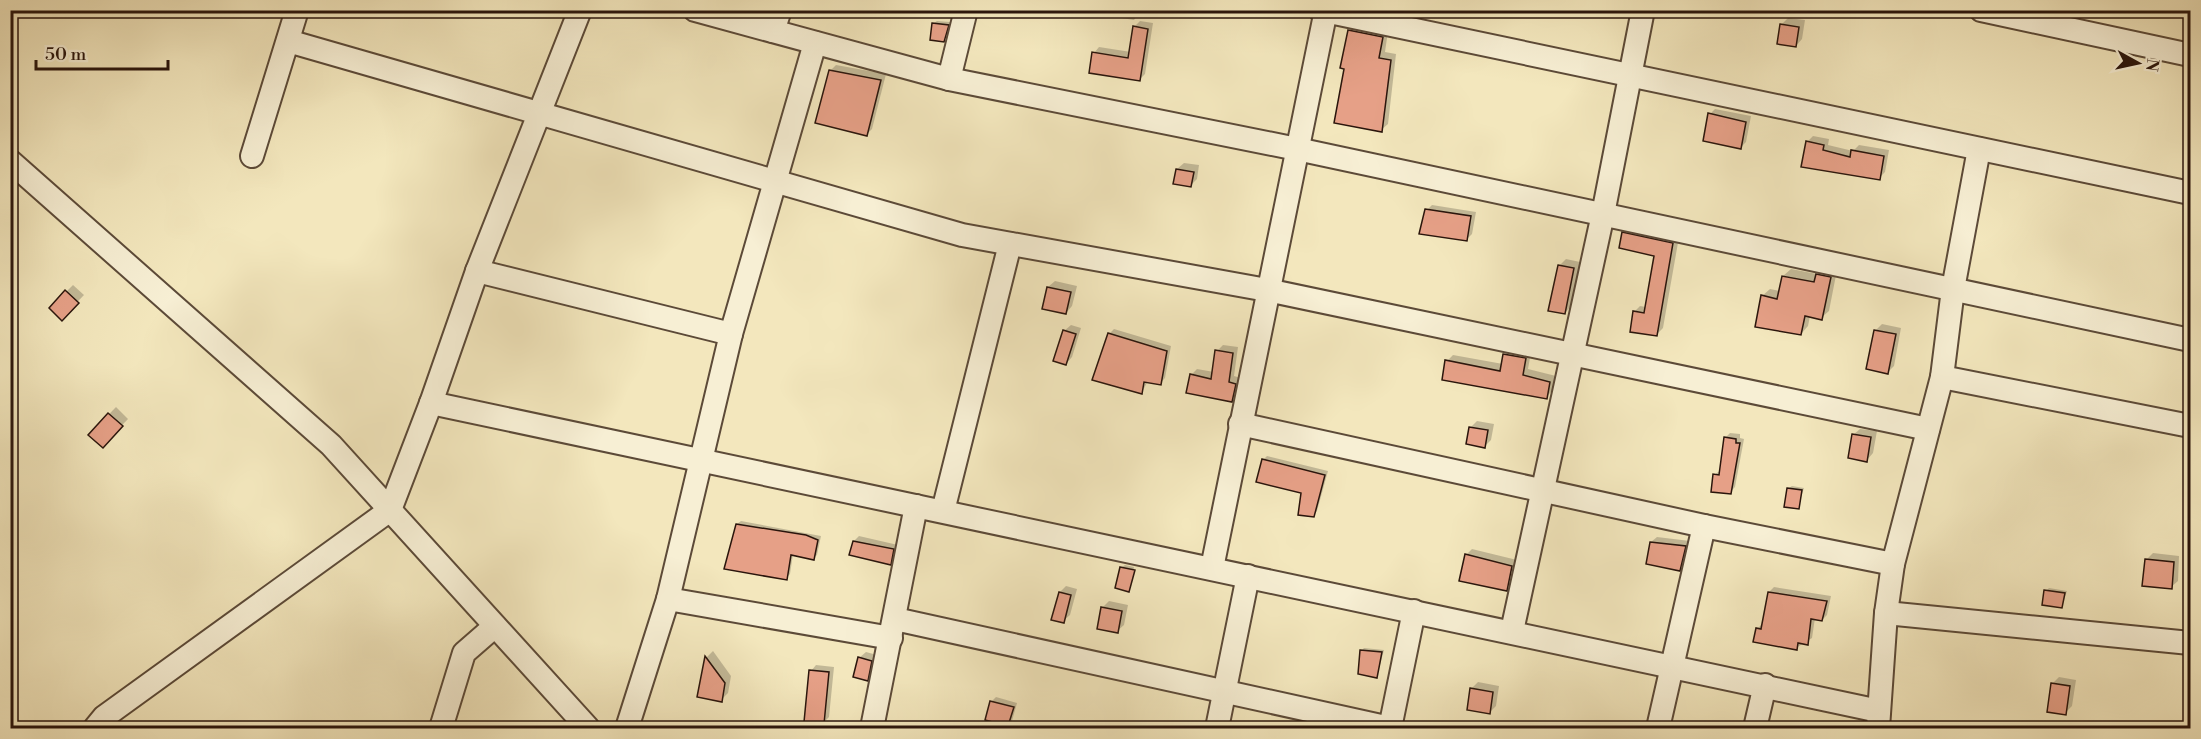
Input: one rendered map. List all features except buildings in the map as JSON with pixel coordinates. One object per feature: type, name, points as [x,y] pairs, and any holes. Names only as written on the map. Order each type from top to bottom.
[{"type":"street","points":[[252,156],[297,10]]},
{"type":"street","points":[[95,729],[104,717],[390,510],[431,403],[477,271],[580,10]]},
{"type":"street","points":[[696,10],[776,21],[814,43],[949,79],[1297,149],[2190,340]]},
{"type":"street","points":[[949,79],[966,10]]},
{"type":"street","points":[[1512,631],[1603,214],[1643,10]]},
{"type":"street","points":[[1981,10],[2190,55]]},
{"type":"street","points":[[1212,568],[1324,11],[2190,193]]},
{"type":"street","points":[[288,41],[962,235],[1267,290],[1928,429]]},
{"type":"street","points":[[627,729],[668,598],[731,334],[814,43]]},
{"type":"street","points":[[431,403],[1674,665],[1765,685],[1878,720],[1886,614],[1893,564],[1942,377],[1953,290],[1979,149]]},
{"type":"street","points":[[10,161],[331,445],[588,729]]},
{"type":"street","points":[[943,511],[1011,244]]},
{"type":"street","points":[[477,271],[731,334]]},
{"type":"street","points":[[1942,377],[2190,426]]},
{"type":"street","points":[[1240,424],[1704,526],[1893,564]]},
{"type":"street","points":[[872,729],[916,506]]},
{"type":"street","points":[[1658,729],[1704,526]]},
{"type":"street","points":[[1217,729],[1248,576]]},
{"type":"street","points":[[668,598],[893,629],[1224,692],[1390,728],[1414,611]]},
{"type":"street","points":[[1886,614],[2190,643]]},
{"type":"street","points":[[441,729],[464,653],[495,626]]},
{"type":"street","points":[[1755,729],[1765,685]]}]
